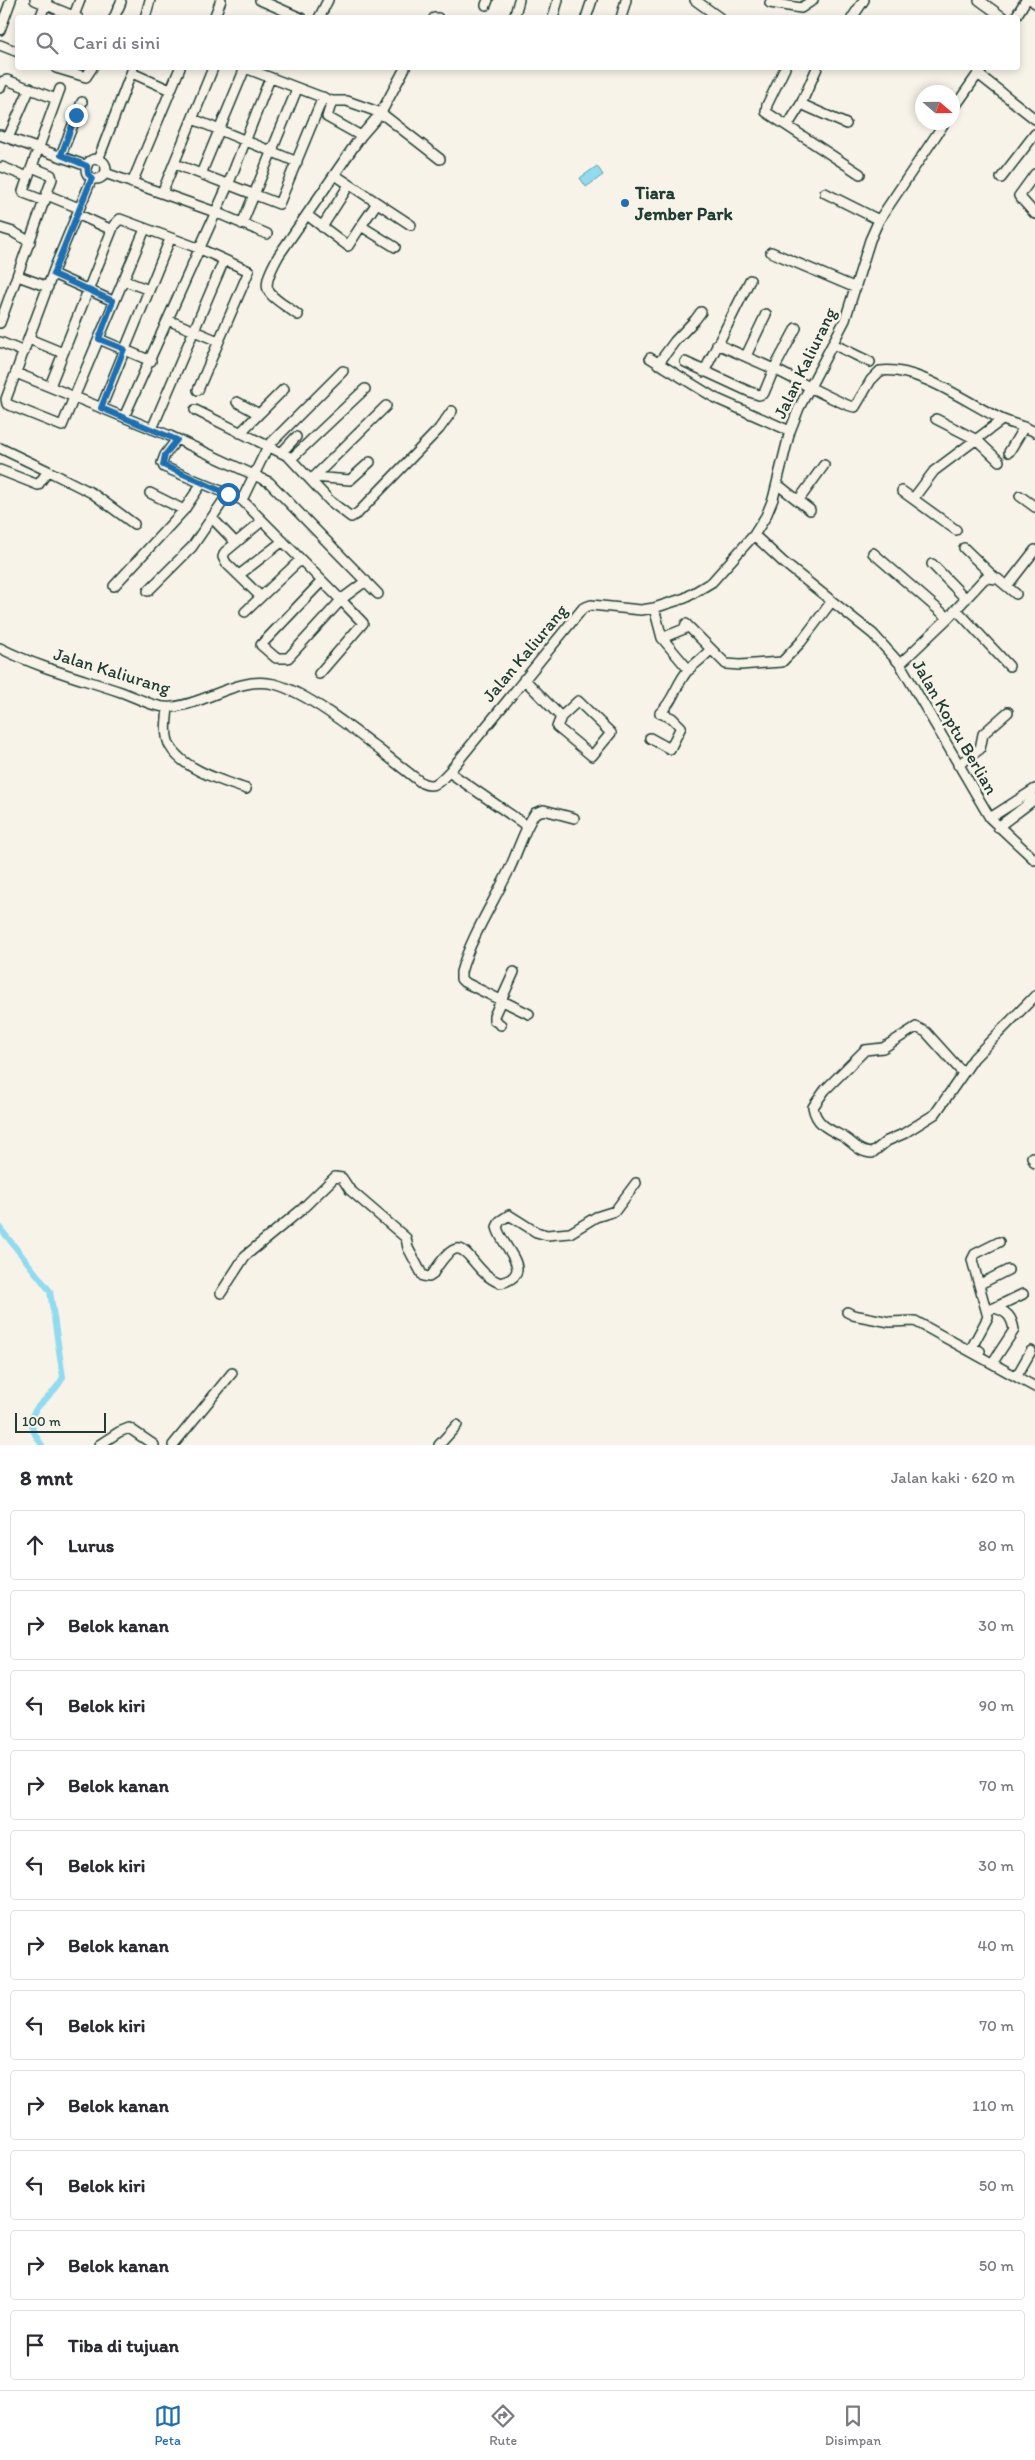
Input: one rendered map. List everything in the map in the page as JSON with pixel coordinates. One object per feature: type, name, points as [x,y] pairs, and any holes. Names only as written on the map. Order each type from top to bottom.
[{"type":"street","points":[[0,30],[11,0]]},
{"type":"street","points":[[35,0],[46,2],[71,15]]},
{"type":"street","points":[[76,15],[80,0]]},
{"type":"street","points":[[146,15],[150,0]]},
{"type":"street","points":[[215,15],[221,0]]},
{"type":"street","points":[[260,0],[293,15]]},
{"type":"street","points":[[320,15],[328,0]]},
{"type":"street","points":[[515,15],[519,0]]},
{"type":"street","points":[[554,15],[558,0]]},
{"type":"street","points":[[587,15],[592,0]]},
{"type":"street","points":[[622,15],[626,0]]},
{"type":"street","points":[[695,0],[716,15]]},
{"type":"street","points":[[770,3],[801,8],[813,0]]},
{"type":"street","points":[[854,15],[864,0]]},
{"type":"street","points":[[979,0],[1000,15]]},
{"type":"street","points":[[1017,15],[1026,0]]},
{"type":"street","points":[[1032,0],[1035,3]]},
{"type":"street","points":[[41,15],[46,2]]},
{"type":"street","points":[[115,15],[121,2]]},
{"type":"street","points":[[0,45],[15,51]]},
{"type":"street","points":[[63,70],[86,77],[91,70]]},
{"type":"street","points":[[98,160],[133,70],[170,90]]},
{"type":"street","points":[[132,183],[179,70]]},
{"type":"street","points":[[162,193],[212,70]]},
{"type":"street","points":[[201,174],[244,70]]},
{"type":"street","points":[[250,70],[332,101],[348,101],[380,113],[440,159]]},
{"type":"street","points":[[298,315],[268,293],[266,287],[269,273],[278,256],[360,136],[380,113],[404,70]]},
{"type":"street","points":[[784,70],[766,109],[767,113],[860,174]]},
{"type":"street","points":[[788,125],[801,104],[816,70]]},
{"type":"street","points":[[960,99],[980,70],[1034,115]]},
{"type":"street","points":[[124,417],[151,360],[198,248],[228,185],[270,78]]},
{"type":"street","points":[[0,88],[3,81],[7,80],[56,99]]},
{"type":"street","points":[[30,88],[4,136],[61,155],[87,166]]},
{"type":"street","points":[[60,89],[23,193],[46,198],[78,211],[112,230]]},
{"type":"street","points":[[242,224],[298,89]]},
{"type":"street","points":[[175,164],[276,205],[280,204],[323,97]]},
{"type":"street","points":[[332,101],[327,117],[360,136]]},
{"type":"street","points":[[61,155],[82,102]]},
{"type":"street","points":[[801,104],[846,124]]},
{"type":"street","points":[[193,119],[297,162]]},
{"type":"street","name":"Jalan Kaliurang","points":[[0,648],[54,671],[168,708],[235,686],[256,683],[275,684],[317,705],[425,784],[436,784],[449,772],[565,627],[585,606],[641,610],[685,598],[712,582],[754,536],[766,516],[777,484],[790,431],[810,385],[845,320],[870,240],[879,220],[940,130]]},
{"type":"street","points":[[1001,178],[1035,134]]},
{"type":"street","points":[[91,160],[98,160],[105,166],[105,173],[99,178],[92,178],[88,174],[87,166],[91,160]]},
{"type":"street","points":[[2,167],[28,176]]},
{"type":"street","points":[[0,323],[46,198],[52,176],[32,167]]},
{"type":"street","points":[[105,173],[215,212],[267,234]]},
{"type":"street","points":[[1035,174],[1022,190],[1020,197],[1035,214]]},
{"type":"street","points":[[335,175],[411,225]]},
{"type":"street","points":[[92,178],[16,373],[4,396],[7,404],[60,427],[75,397],[113,301],[145,229]]},
{"type":"street","points":[[322,227],[349,185]]},
{"type":"street","points":[[825,193],[879,220]]},
{"type":"street","points":[[307,215],[348,246],[377,203]]},
{"type":"street","points":[[50,386],[112,230],[116,221],[120,219],[198,248],[247,269],[249,274],[198,390]]},
{"type":"street","points":[[362,226],[396,247]]},
{"type":"street","points":[[0,228],[13,232],[30,242]]},
{"type":"street","points":[[101,408],[170,239]]},
{"type":"street","points":[[771,252],[856,288]]},
{"type":"street","points":[[152,428],[224,260]]},
{"type":"street","points":[[53,274],[113,301]]},
{"type":"street","points":[[18,276],[48,288]]},
{"type":"street","points":[[123,280],[149,290]]},
{"type":"street","points":[[704,372],[750,280]]},
{"type":"street","points":[[658,364],[675,341],[701,312]]},
{"type":"street","points":[[746,356],[766,314]]},
{"type":"street","points":[[168,320],[218,341]]},
{"type":"street","points":[[685,362],[750,392],[761,395],[796,328]]},
{"type":"street","points":[[29,338],[63,352]]},
{"type":"street","points":[[99,339],[151,360]]},
{"type":"street","points":[[0,342],[24,352]]},
{"type":"street","points":[[717,344],[810,385],[853,408],[877,373],[886,370],[898,371],[928,380],[1002,420],[1035,432]]},
{"type":"street","points":[[833,344],[870,362]]},
{"type":"street","points":[[650,358],[715,398],[790,431]]},
{"type":"street","points":[[242,500],[256,475],[268,446],[343,371]]},
{"type":"street","points":[[16,373],[152,428],[256,475],[279,490],[378,594]]},
{"type":"street","points":[[240,433],[284,389]]},
{"type":"street","points":[[292,458],[365,389]]},
{"type":"street","points":[[237,402],[259,414]]},
{"type":"street","points":[[312,478],[386,406]]},
{"type":"street","points":[[195,410],[292,458],[340,510],[349,517],[354,516],[439,429],[452,410]]},
{"type":"street","points":[[936,418],[977,440],[998,461]]},
{"type":"street","points":[[914,499],[934,471],[1002,420]]},
{"type":"street","points":[[1008,452],[1024,427]]},
{"type":"street","points":[[282,452],[296,437]]},
{"type":"street","points":[[177,440],[165,455],[162,464],[202,484],[242,500],[300,560],[342,599],[363,623],[319,674]]},
{"type":"street","points":[[0,448],[92,493],[134,524]]},
{"type":"street","points":[[312,478],[350,480],[370,462]]},
{"type":"street","points":[[798,501],[824,465]]},
{"type":"street","points":[[0,470],[36,485],[39,485],[48,471]]},
{"type":"street","points":[[114,586],[184,510],[202,484]]},
{"type":"street","points":[[777,484],[810,510]]},
{"type":"street","points":[[902,491],[956,530]]},
{"type":"street","points":[[150,493],[184,510]]},
{"type":"street","points":[[148,591],[192,547],[213,519],[228,494]]},
{"type":"street","points":[[1020,496],[1035,507]]},
{"type":"street","points":[[213,519],[236,543]]},
{"type":"street","points":[[260,596],[223,557],[225,552],[262,521]]},
{"type":"street","name":"Jalan Koptu Berlian","points":[[754,536],[874,634],[900,664],[990,818],[1035,860]]},
{"type":"street","points":[[239,575],[283,541]]},
{"type":"street","points":[[964,548],[994,577],[1016,594]]},
{"type":"street","points":[[1007,586],[1035,550]]},
{"type":"street","points":[[873,553],[948,618]]},
{"type":"street","points":[[245,612],[300,560]]},
{"type":"street","points":[[932,564],[966,599]]},
{"type":"street","points":[[900,664],[956,610],[982,581],[988,577],[994,577]]},
{"type":"street","points":[[322,581],[261,645],[276,658],[288,658],[342,599],[366,581]]},
{"type":"street","points":[[662,638],[684,629],[686,624],[721,661],[730,665],[780,662],[801,642],[832,601]]},
{"type":"street","points":[[654,608],[662,638],[689,670]]},
{"type":"street","points":[[956,610],[1009,666]]},
{"type":"street","points":[[650,738],[670,749],[681,727],[672,718],[660,713],[670,704],[675,690],[689,670],[710,650]]},
{"type":"street","points":[[524,679],[561,717]]},
{"type":"street","points":[[578,701],[611,733],[592,756],[557,727],[561,717],[578,701]]},
{"type":"street","points":[[168,708],[167,739],[173,751],[201,772],[246,789]]},
{"type":"street","points":[[958,765],[980,749],[983,734],[1008,712]]},
{"type":"street","points":[[449,772],[527,826]]},
{"type":"street","points":[[990,818],[1035,788]]},
{"type":"street","points":[[998,827],[1035,799]]},
{"type":"street","points":[[529,1014],[464,982],[460,974],[527,826],[535,813],[540,809],[574,818]]},
{"type":"street","points":[[500,1025],[494,1019],[514,972]]},
{"type":"street","points":[[962,1072],[926,1032],[916,1027],[883,1048],[866,1050],[825,1090],[813,1107],[815,1115],[828,1130],[842,1136],[856,1148],[872,1154],[887,1141],[903,1134],[935,1114],[946,1100],[962,1072],[1000,1030],[1035,996]]},
{"type":"street","points":[[220,1293],[245,1256],[301,1210],[335,1177],[342,1178],[350,1190],[406,1238],[408,1248],[420,1271],[426,1277],[432,1275],[440,1260],[454,1248],[462,1249],[490,1280],[500,1283],[513,1278],[518,1271],[518,1265],[499,1236],[497,1227],[500,1221],[509,1215],[536,1232],[557,1235],[570,1233],[596,1217],[615,1211],[636,1184]]},
{"type":"street","points":[[991,1310],[972,1263],[972,1257],[999,1242]]},
{"type":"street","points":[[980,1284],[1008,1270]]},
{"type":"street","points":[[1022,1294],[991,1310],[972,1347],[1035,1380]]},
{"type":"street","points":[[991,1310],[1004,1311],[1012,1318],[1014,1330],[996,1359]]},
{"type":"street","points":[[847,1312],[852,1316],[890,1322],[915,1321],[1035,1387]]},
{"type":"street","points":[[1019,1372],[1031,1351]]},
{"type":"street","points":[[173,1445],[232,1373]]},
{"type":"street","points":[[439,1445],[457,1424]]},
{"type":"street","points":[[99,1445],[129,1428],[154,1445]]},
{"type":"water","points":[[597,166],[603,175],[586,187],[580,178]]},
{"type":"waterway","points":[[0,1228],[50,1291],[63,1377],[57,1387],[32,1415],[31,1423],[34,1433],[42,1445]]},
{"type":"place","name":"Tiara Jember Park","points":[[625,203]]},
{"type":"route","points":[[76,115],[61,155],[87,166],[88,174],[92,178],[53,274],[113,301],[99,339],[124,349],[101,408],[177,440],[165,455],[162,462],[164,467],[228,494]]}]
